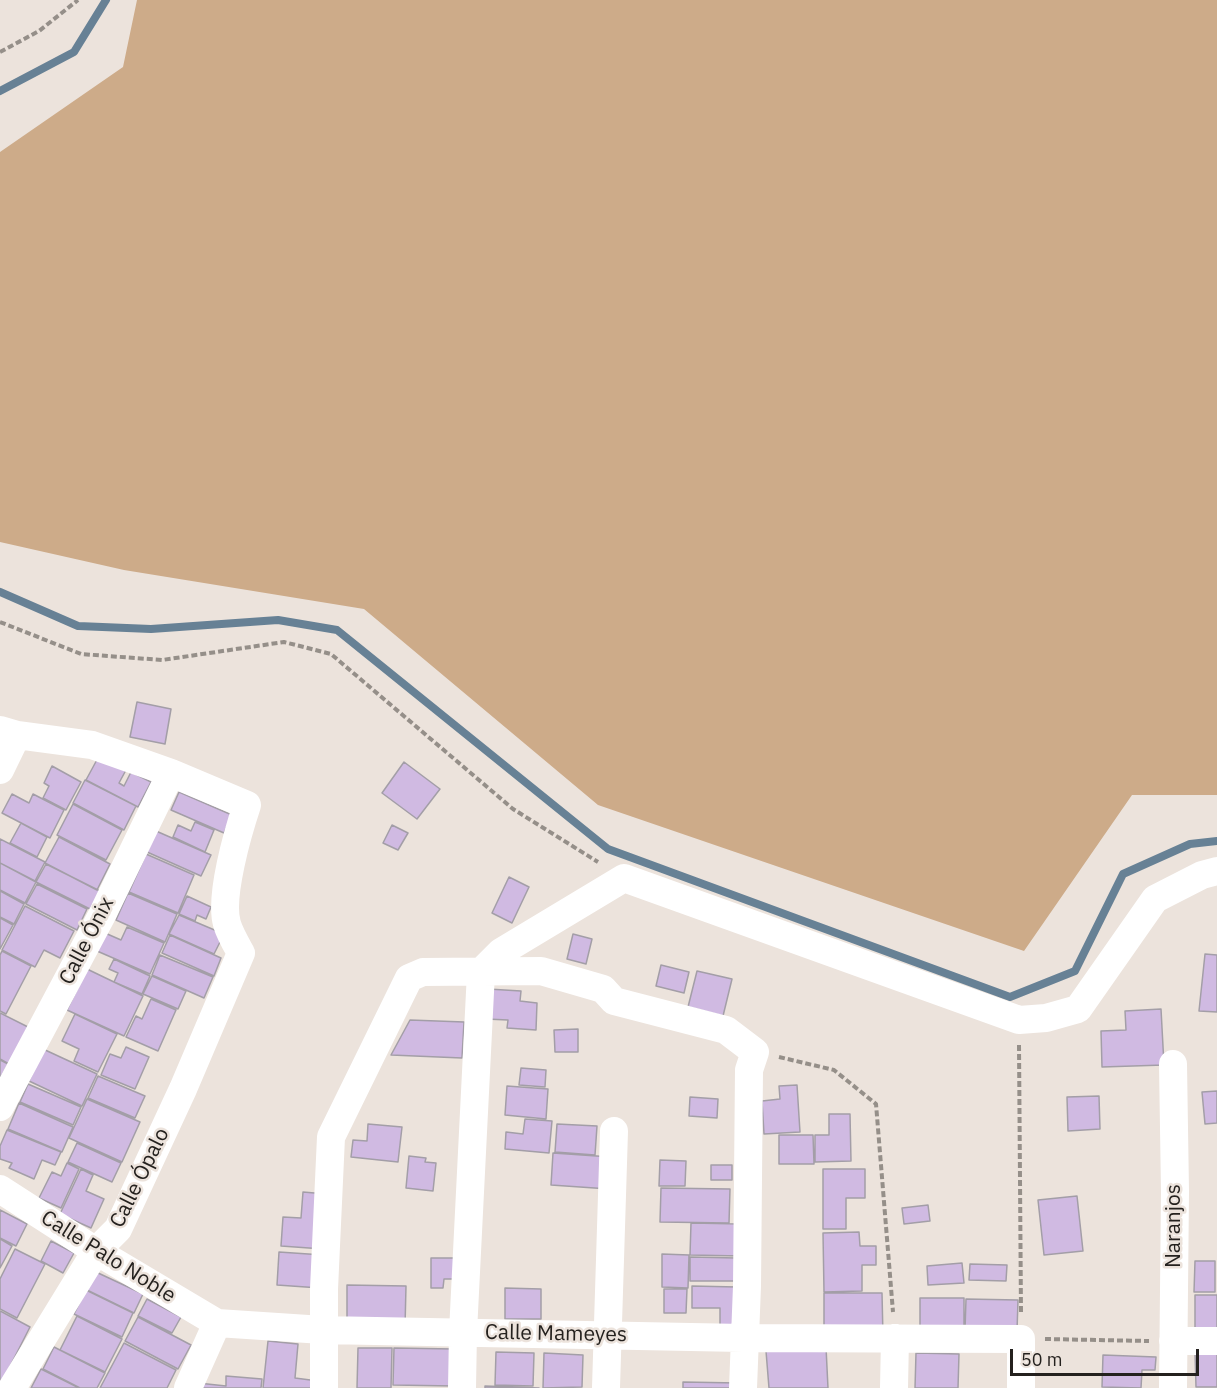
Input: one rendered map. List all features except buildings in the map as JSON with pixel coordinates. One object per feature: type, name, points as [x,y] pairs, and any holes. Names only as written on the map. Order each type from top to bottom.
[{"type":"street","points":[[0,770],[8,733],[92,745],[171,773]]},
{"type":"street","name":"Calle Ópalo","points":[[12,1388],[96,1251],[118,1230],[183,1089],[241,954],[226,923],[227,892],[235,843],[247,805],[171,773]]},
{"type":"street","name":"Calle Ónix","points":[[0,1107],[102,915],[171,773]]},
{"type":"street","points":[[462,1388],[481,972],[501,952],[624,878],[1019,1020],[1046,1018],[1078,1009],[1155,899],[1202,875],[1217,871]]},
{"type":"street","points":[[324,1388],[323,1330],[331,1137],[409,978],[423,972],[541,971],[603,988],[614,1001],[726,1030],[755,1052],[749,1070],[747,1286],[743,1338],[743,1388]]},
{"type":"street","name":"Naranjos","points":[[1173,1064],[1175,1192],[1173,1388]]},
{"type":"street","points":[[606,1388],[614,1131]]},
{"type":"street","name":"Calle Palo Noble","points":[[0,1189],[96,1251],[217,1323]]},
{"type":"street","points":[[188,1388],[217,1323]]},
{"type":"street","name":"Calle Mameyes","points":[[217,1323],[323,1330],[743,1338],[1021,1339]]},
{"type":"street","points":[[894,1388],[895,1338]]},
{"type":"street","points":[[1021,1339],[1021,1388]]},
{"type":"street","points":[[1173,1341],[1217,1341]]},
{"type":"path","points":[[0,52],[39,31],[78,0]]},
{"type":"path","points":[[0,622],[81,654],[162,660],[284,642],[331,654],[513,809],[624,878]]},
{"type":"path","points":[[1019,1020],[1021,1339],[1173,1341]]},
{"type":"path","points":[[755,1052],[834,1070],[876,1104],[895,1338]]},
{"type":"shaded area","points":[[137,0],[1217,0],[1217,795],[1132,795],[1024,951],[598,805],[364,609],[124,570],[0,542],[0,152],[123,67]]},
{"type":"waterway","points":[[0,91],[74,52],[106,0]]},
{"type":"waterway","points":[[0,592],[78,626],[151,629],[278,620],[337,630],[608,849],[1010,997],[1075,971],[1123,874],[1190,844],[1217,841]]}]
